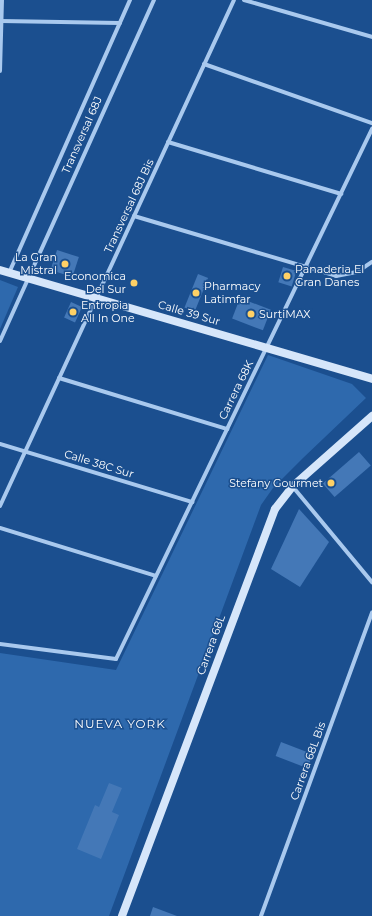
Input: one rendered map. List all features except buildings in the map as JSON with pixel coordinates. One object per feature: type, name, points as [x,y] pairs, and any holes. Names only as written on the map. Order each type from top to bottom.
[{"type":"street","points":[[0,71],[2,0]]},
{"type":"street","name":"Transversal 68J","points":[[9,273],[130,0]]},
{"type":"street","name":"Transversal 68J","points":[[0,341],[27,278],[154,0]]},
{"type":"street","name":"Transversal 68J Bis","points":[[0,506],[234,0]]},
{"type":"street","points":[[244,0],[372,37]]},
{"type":"street","points":[[2,22],[120,23]]},
{"type":"street","points":[[204,64],[372,123]]},
{"type":"street","name":"Carrera 68K","points":[[0,644],[116,659],[372,129]]},
{"type":"street","points":[[168,142],[341,194]]},
{"type":"street","points":[[134,216],[306,267],[342,276],[357,272],[372,262]]},
{"type":"street","name":"Calle 39 Sur","points":[[0,270],[372,379]]},
{"type":"street","points":[[59,378],[227,429]]},
{"type":"street","name":"Carrera 68L","points":[[122,916],[269,520],[275,508],[293,486],[372,416]]},
{"type":"street","name":"Calle 38C Sur","points":[[0,444],[192,502]]},
{"type":"street","points":[[293,486],[372,582]]},
{"type":"street","points":[[0,528],[156,576]]},
{"type":"street","name":"Carrera 68L Bis","points":[[261,916],[372,613]]},
{"type":"shaded area","points":[[0,280],[18,287],[0,329]]},
{"type":"shaded area","points":[[268,355],[352,384],[366,398],[273,488],[261,505],[109,916],[0,916],[0,653],[116,670]]},
{"type":"place","name":"La Gran Mistral","points":[[65,264]]},
{"type":"place","name":"Panaderia El Gran Danes","points":[[287,276]]},
{"type":"place","name":"Economica Del Sur","points":[[134,283]]},
{"type":"place","name":"Pharmacy Latimfar","points":[[196,293]]},
{"type":"place","name":"Entropia All In One","points":[[73,312]]},
{"type":"place","name":"SurtiMAX","points":[[251,314]]},
{"type":"place","name":"Stefany Gourmet","points":[[331,483]]},
{"type":"district","name":"NUEVA YORK","points":[[120,724]]}]
